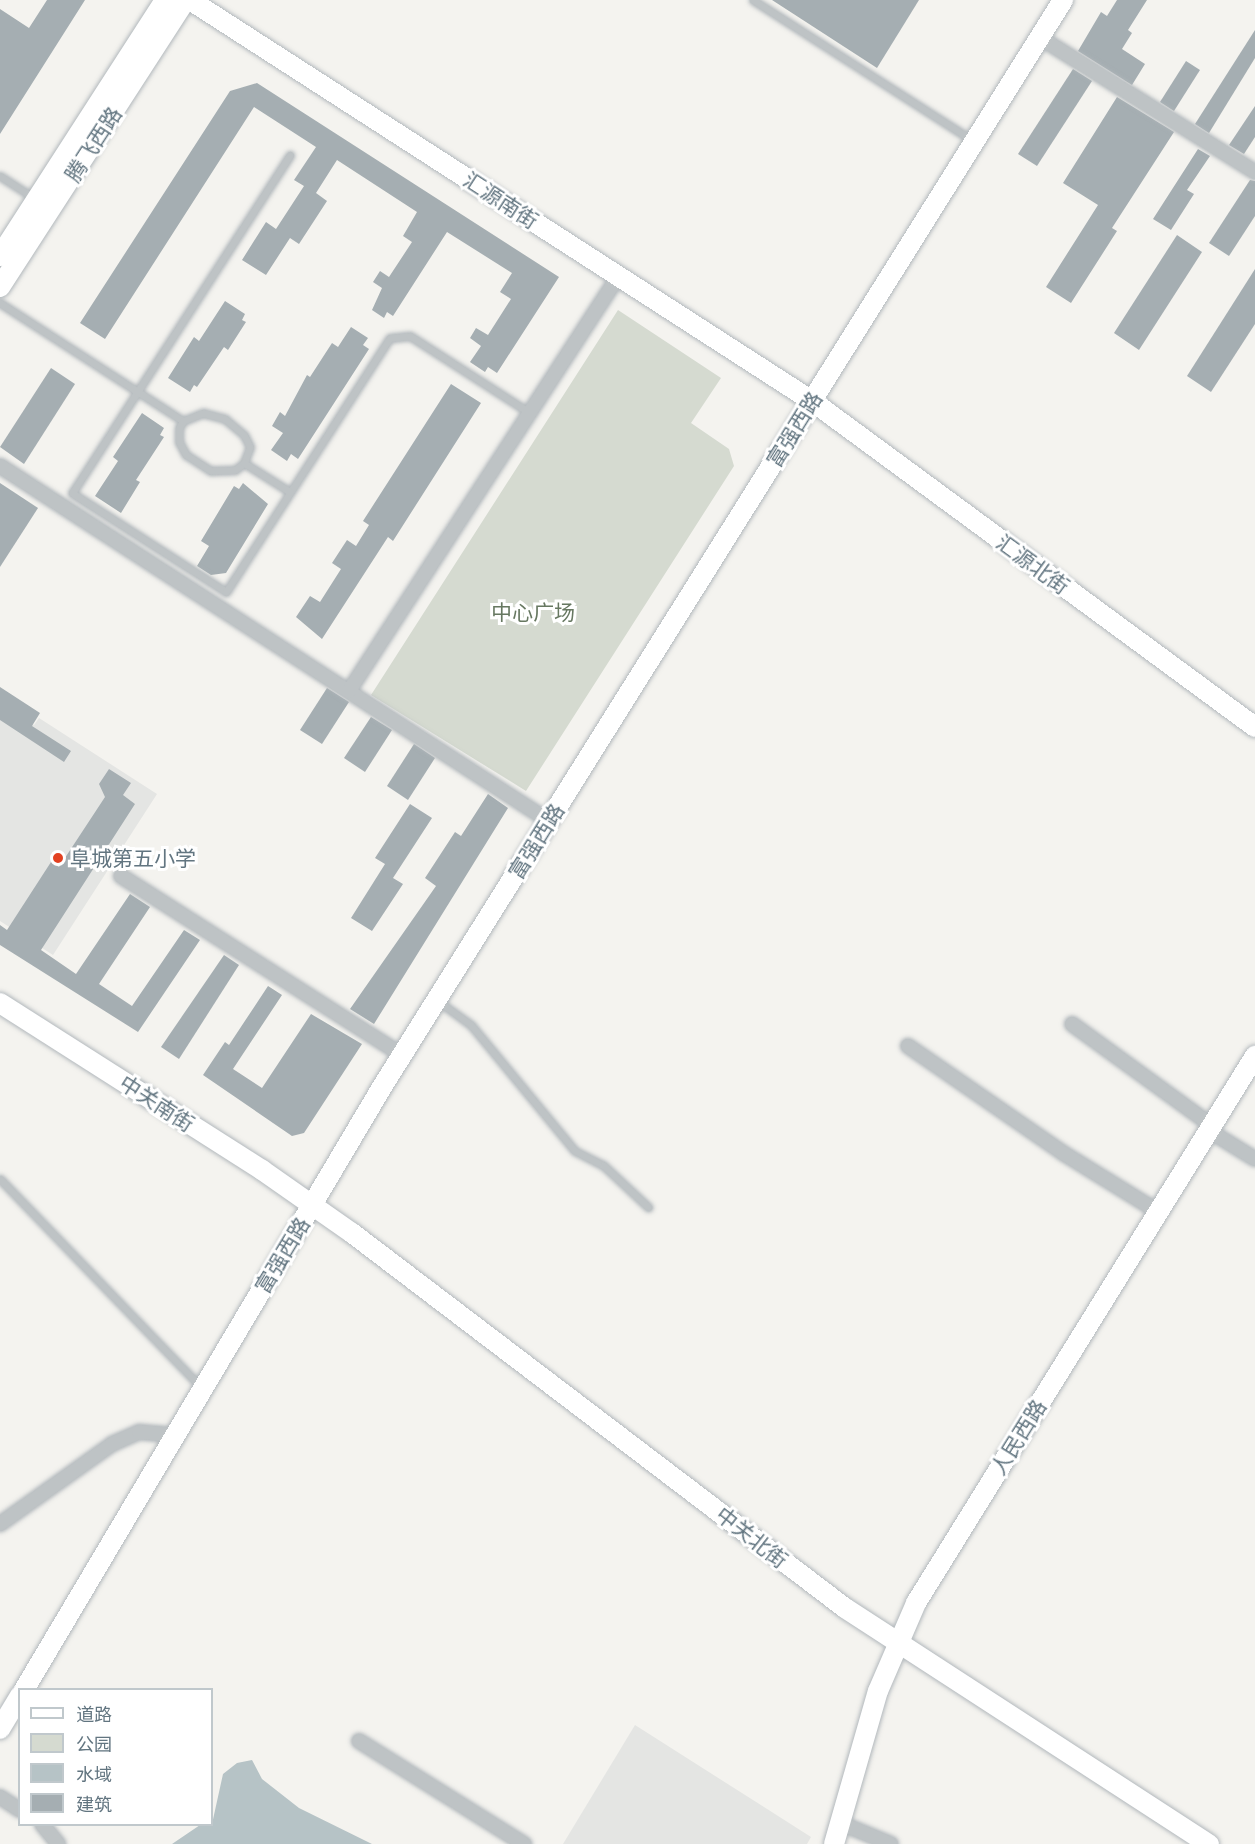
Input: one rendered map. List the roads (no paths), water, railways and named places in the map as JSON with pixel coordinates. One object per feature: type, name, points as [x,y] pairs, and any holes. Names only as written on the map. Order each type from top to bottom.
[{"type":"street","name":"腾飞西路","points":[[0,256],[165,0]]},
{"type":"street","name":"腾飞西路","points":[[0,287],[186,0]]},
{"type":"street","name":"汇源南街","points":[[190,0],[812,401]]},
{"type":"street","name":"富强西路","points":[[25,1688],[402,1055],[1063,0]]},
{"type":"street","points":[[1039,37],[1255,172]]},
{"type":"street","points":[[349,691],[619,276]]},
{"type":"street","name":"汇源北街","points":[[812,401],[1255,727]]},
{"type":"street","points":[[0,466],[549,821]]},
{"type":"street","points":[[121,876],[402,1055]]},
{"type":"street","name":"中关南街","points":[[0,1003],[312,1204]]},
{"type":"street","points":[[1072,1024],[1255,1159]]},
{"type":"street","points":[[908,1046],[1063,1153],[1157,1211]]},
{"type":"street","name":"人民西路","points":[[834,1844],[878,1691],[916,1603],[1255,1056]]},
{"type":"street","name":"中关北街","points":[[312,1204],[845,1608],[1209,1844]]},
{"type":"street","points":[[0,1524],[112,1444],[139,1432],[174,1435]]},
{"type":"street","points":[[0,1729],[18,1699]]},
{"type":"street","points":[[359,1741],[524,1844]]},
{"type":"street","points":[[0,1797],[18,1809]]},
{"type":"street","points":[[840,1823],[891,1844]]},
{"type":"street","points":[[44,1826],[58,1844]]},
{"type":"lane","points":[[753,0],[974,142]]},
{"type":"lane","points":[[290,155],[72,493],[226,592],[390,338],[410,336],[530,413]]},
{"type":"lane","points":[[0,176],[36,199]]},
{"type":"lane","points":[[0,303],[183,421]]},
{"type":"lane","points":[[203,413],[225,419],[244,435],[250,447],[244,463],[225,473],[196,463],[179,442],[183,421],[203,413]]},
{"type":"lane","points":[[244,463],[290,492]]},
{"type":"lane","points":[[437,1000],[471,1025],[575,1150],[603,1165],[648,1207]]},
{"type":"lane","points":[[0,1179],[202,1388]]},
{"type":"water","points":[[252,1760],[262,1779],[299,1808],[372,1844],[172,1844],[199,1826],[213,1826],[223,1774],[237,1763]]},
{"type":"place","name":"阜城第五小学","points":[[58,858]]},
{"type":"park label","name":"中心广场","points":[[533,612]]}]
